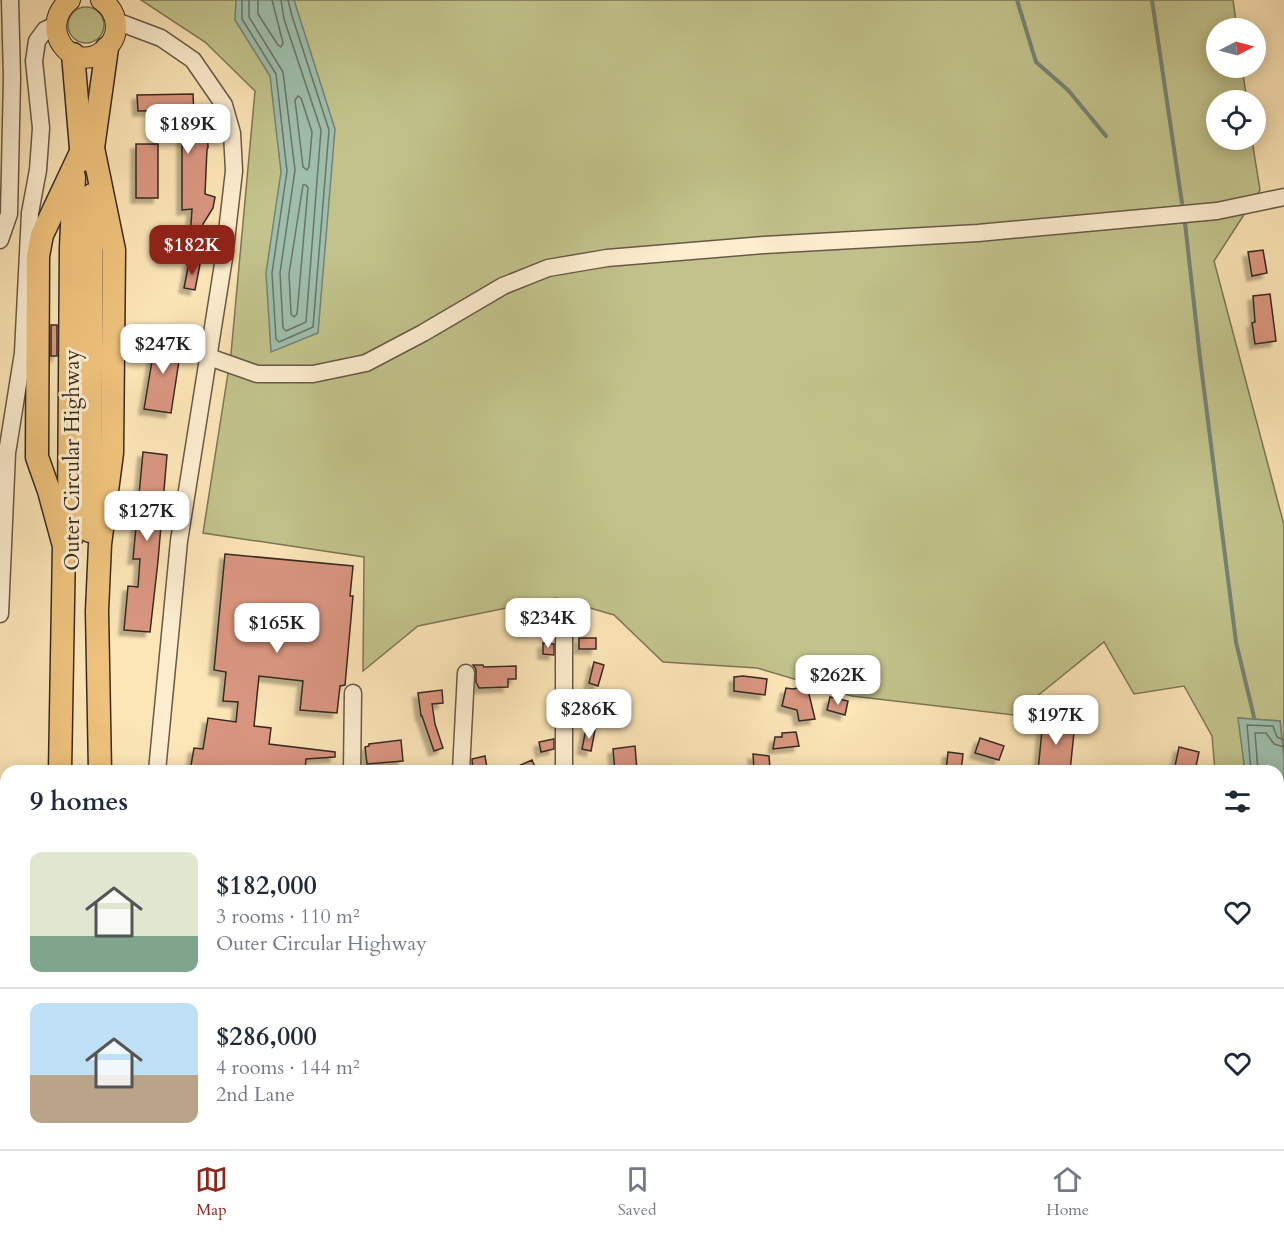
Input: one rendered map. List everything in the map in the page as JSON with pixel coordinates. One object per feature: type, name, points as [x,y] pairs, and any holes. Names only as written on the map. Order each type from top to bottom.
[{"type":"highway","points":[[75,543],[49,491],[37,457],[38,256],[42,235],[87,149],[107,48]]},
{"type":"highway","points":[[73,54],[87,149],[114,250],[112,453],[100,544],[97,611],[100,765]]},
{"type":"highway","name":"Outer Circular Highway","points":[[87,149],[72,184],[69,515],[75,543],[92,765]]},
{"type":"highway","name":"Outer Circular Highway","points":[[73,765],[75,543],[87,149]]},
{"type":"highway","points":[[60,765],[75,543],[46,444],[50,247],[72,184]]},
{"type":"highway","points":[[65,207],[60,269],[59,456],[69,515]]},
{"type":"main road","points":[[70,0],[57,15],[56,25],[60,42],[73,54],[91,56],[100,54],[113,40],[116,21],[112,12],[101,0]]},
{"type":"street","points":[[0,240],[9,214],[12,78],[10,0]]},
{"type":"street","points":[[116,21],[161,38],[193,60],[224,105],[232,133],[234,171],[224,258],[180,541],[158,765]]},
{"type":"street","points":[[0,614],[7,453],[23,353],[30,213],[39,159],[41,128],[34,60],[37,41],[45,30],[56,25]]},
{"type":"street","points":[[209,357],[257,374],[313,374],[366,363],[503,286],[548,268],[607,258],[764,245],[990,232],[1217,211],[1284,197]]},
{"type":"street","points":[[564,614],[564,765]]},
{"type":"street","points":[[461,765],[466,673]]},
{"type":"street","points":[[352,765],[353,693]]},
{"type":"green space","points":[[141,0],[1233,0],[1236,18],[1206,18],[1206,78],[1244,78],[1245,90],[1206,90],[1206,150],[1254,150],[1260,190],[1214,261],[1284,525],[1284,758],[1280,721],[1239,718],[1244,765],[1214,765],[1212,736],[1184,686],[1134,694],[1104,642],[1014,715],[852,696],[757,668],[663,662],[614,615],[556,598],[418,626],[363,671],[364,557],[203,533],[231,354],[255,91],[205,42]]},
{"type":"green space","points":[[86,7],[99,12],[104,25],[99,38],[86,43],[73,38],[68,25],[73,12]]},
{"type":"water","points":[[236,0],[294,0],[335,129],[318,333],[271,352],[266,273],[281,172],[270,76],[235,20]]},
{"type":"water","points":[[1238,718],[1280,721],[1284,765],[1244,765]]},
{"type":"building","points":[[193,94],[194,116],[207,115],[208,148],[205,194],[215,197],[213,208],[203,224],[201,241],[190,239],[192,209],[182,210],[182,110],[138,111],[137,95]]},
{"type":"building","points":[[136,144],[158,144],[158,198],[136,198]]},
{"type":"building","points":[[1263,250],[1267,273],[1252,276],[1248,252]]},
{"type":"building","points":[[189,262],[200,264],[195,290],[184,288]]},
{"type":"building","points":[[1270,294],[1276,341],[1255,344],[1252,323],[1255,322],[1253,296]]},
{"type":"building","points":[[51,325],[57,325],[57,356],[51,356]]},
{"type":"building","points":[[156,337],[182,341],[171,413],[144,409]]},
{"type":"building","points":[[143,452],[167,455],[150,632],[124,630],[128,586],[138,587],[140,559],[133,559]]},
{"type":"building","points":[[225,554],[353,566],[350,596],[353,596],[345,685],[340,686],[337,713],[300,710],[303,681],[259,676],[254,726],[271,728],[269,744],[335,752],[335,757],[306,759],[306,765],[191,765],[194,748],[203,749],[208,718],[236,722],[238,702],[223,701],[226,672],[214,670]]},
{"type":"building","points":[[579,638],[596,638],[596,649],[579,649]]},
{"type":"building","points":[[543,643],[554,644],[554,655],[543,654]]},
{"type":"building","points":[[594,662],[604,665],[598,686],[589,683]]},
{"type":"building","points":[[473,665],[516,666],[516,679],[508,679],[508,687],[479,688],[476,682],[476,669]]},
{"type":"building","points":[[734,677],[767,679],[765,695],[734,691]]},
{"type":"building","points":[[807,686],[815,719],[799,721],[797,710],[782,706],[786,688]]},
{"type":"building","points":[[442,690],[443,703],[432,704],[435,724],[443,748],[434,751],[421,716],[418,693]]},
{"type":"building","points":[[830,697],[848,701],[845,715],[827,710]]},
{"type":"building","points":[[1043,720],[1075,723],[1071,765],[1039,765]]},
{"type":"building","points":[[586,729],[595,730],[591,751],[582,749]]},
{"type":"building","points":[[796,732],[799,746],[773,749],[775,737],[782,737],[782,733]]},
{"type":"building","points":[[980,738],[1004,746],[999,760],[975,753]]},
{"type":"building","points":[[554,739],[554,749],[541,752],[539,742]]},
{"type":"building","points":[[401,740],[403,761],[367,764],[365,747],[369,744]]},
{"type":"building","points":[[635,746],[637,765],[614,765],[613,749]]},
{"type":"building","points":[[1179,747],[1199,752],[1196,765],[1175,765]]},
{"type":"building","points":[[948,752],[963,754],[962,765],[947,765]]},
{"type":"building","points":[[753,754],[769,756],[770,765],[754,765]]},
{"type":"building","points":[[485,756],[486,765],[473,765],[472,759]]},
{"type":"building","points":[[532,760],[534,765],[521,765]]},
{"type":"waterway","points":[[1017,0],[1036,62],[1068,90],[1106,136]]},
{"type":"waterway","points":[[1152,0],[1182,203]]},
{"type":"waterway","points":[[1185,223],[1236,642],[1254,717]]}]
